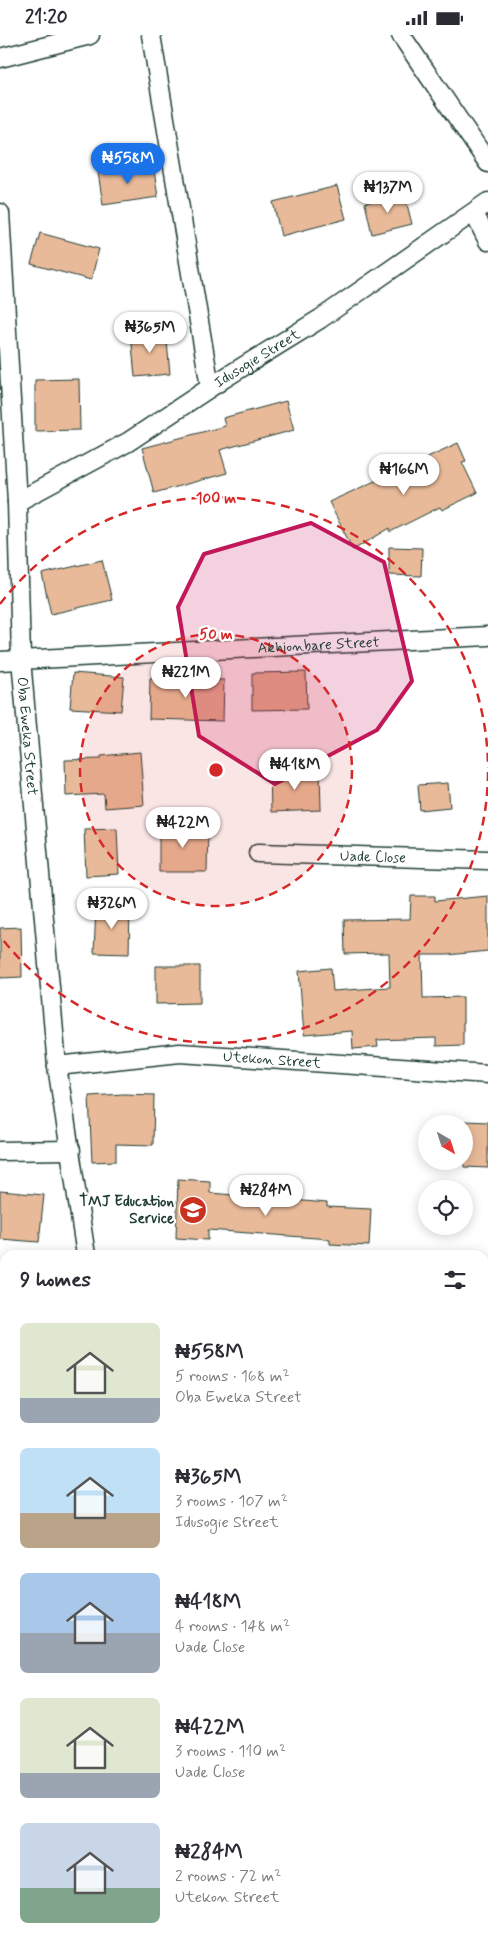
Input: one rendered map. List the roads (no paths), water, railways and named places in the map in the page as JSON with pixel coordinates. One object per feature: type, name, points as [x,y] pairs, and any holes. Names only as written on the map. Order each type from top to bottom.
[{"type":"street","points":[[0,57],[90,35]]},
{"type":"street","points":[[151,35],[210,387],[223,379]]},
{"type":"street","points":[[401,35],[488,163]]},
{"type":"street","name":"Idusogie Street","points":[[17,502],[128,442],[223,379],[320,319],[488,202]]},
{"type":"street","name":"Oba Eweka Street","points":[[0,213],[17,502],[21,659],[57,1066],[85,1250]]},
{"type":"street","points":[[474,213],[488,241]]},
{"type":"street","name":"Akhionbare Street","points":[[0,661],[488,636]]},
{"type":"street","name":"Uade Close","points":[[258,853],[488,860]]},
{"type":"street","name":"Utekon Street","points":[[57,1066],[180,1053],[488,1074]]},
{"type":"street","points":[[0,1151],[70,1150]]},
{"type":"place","name":"TMJ Education Service","points":[[193,1210]]}]
